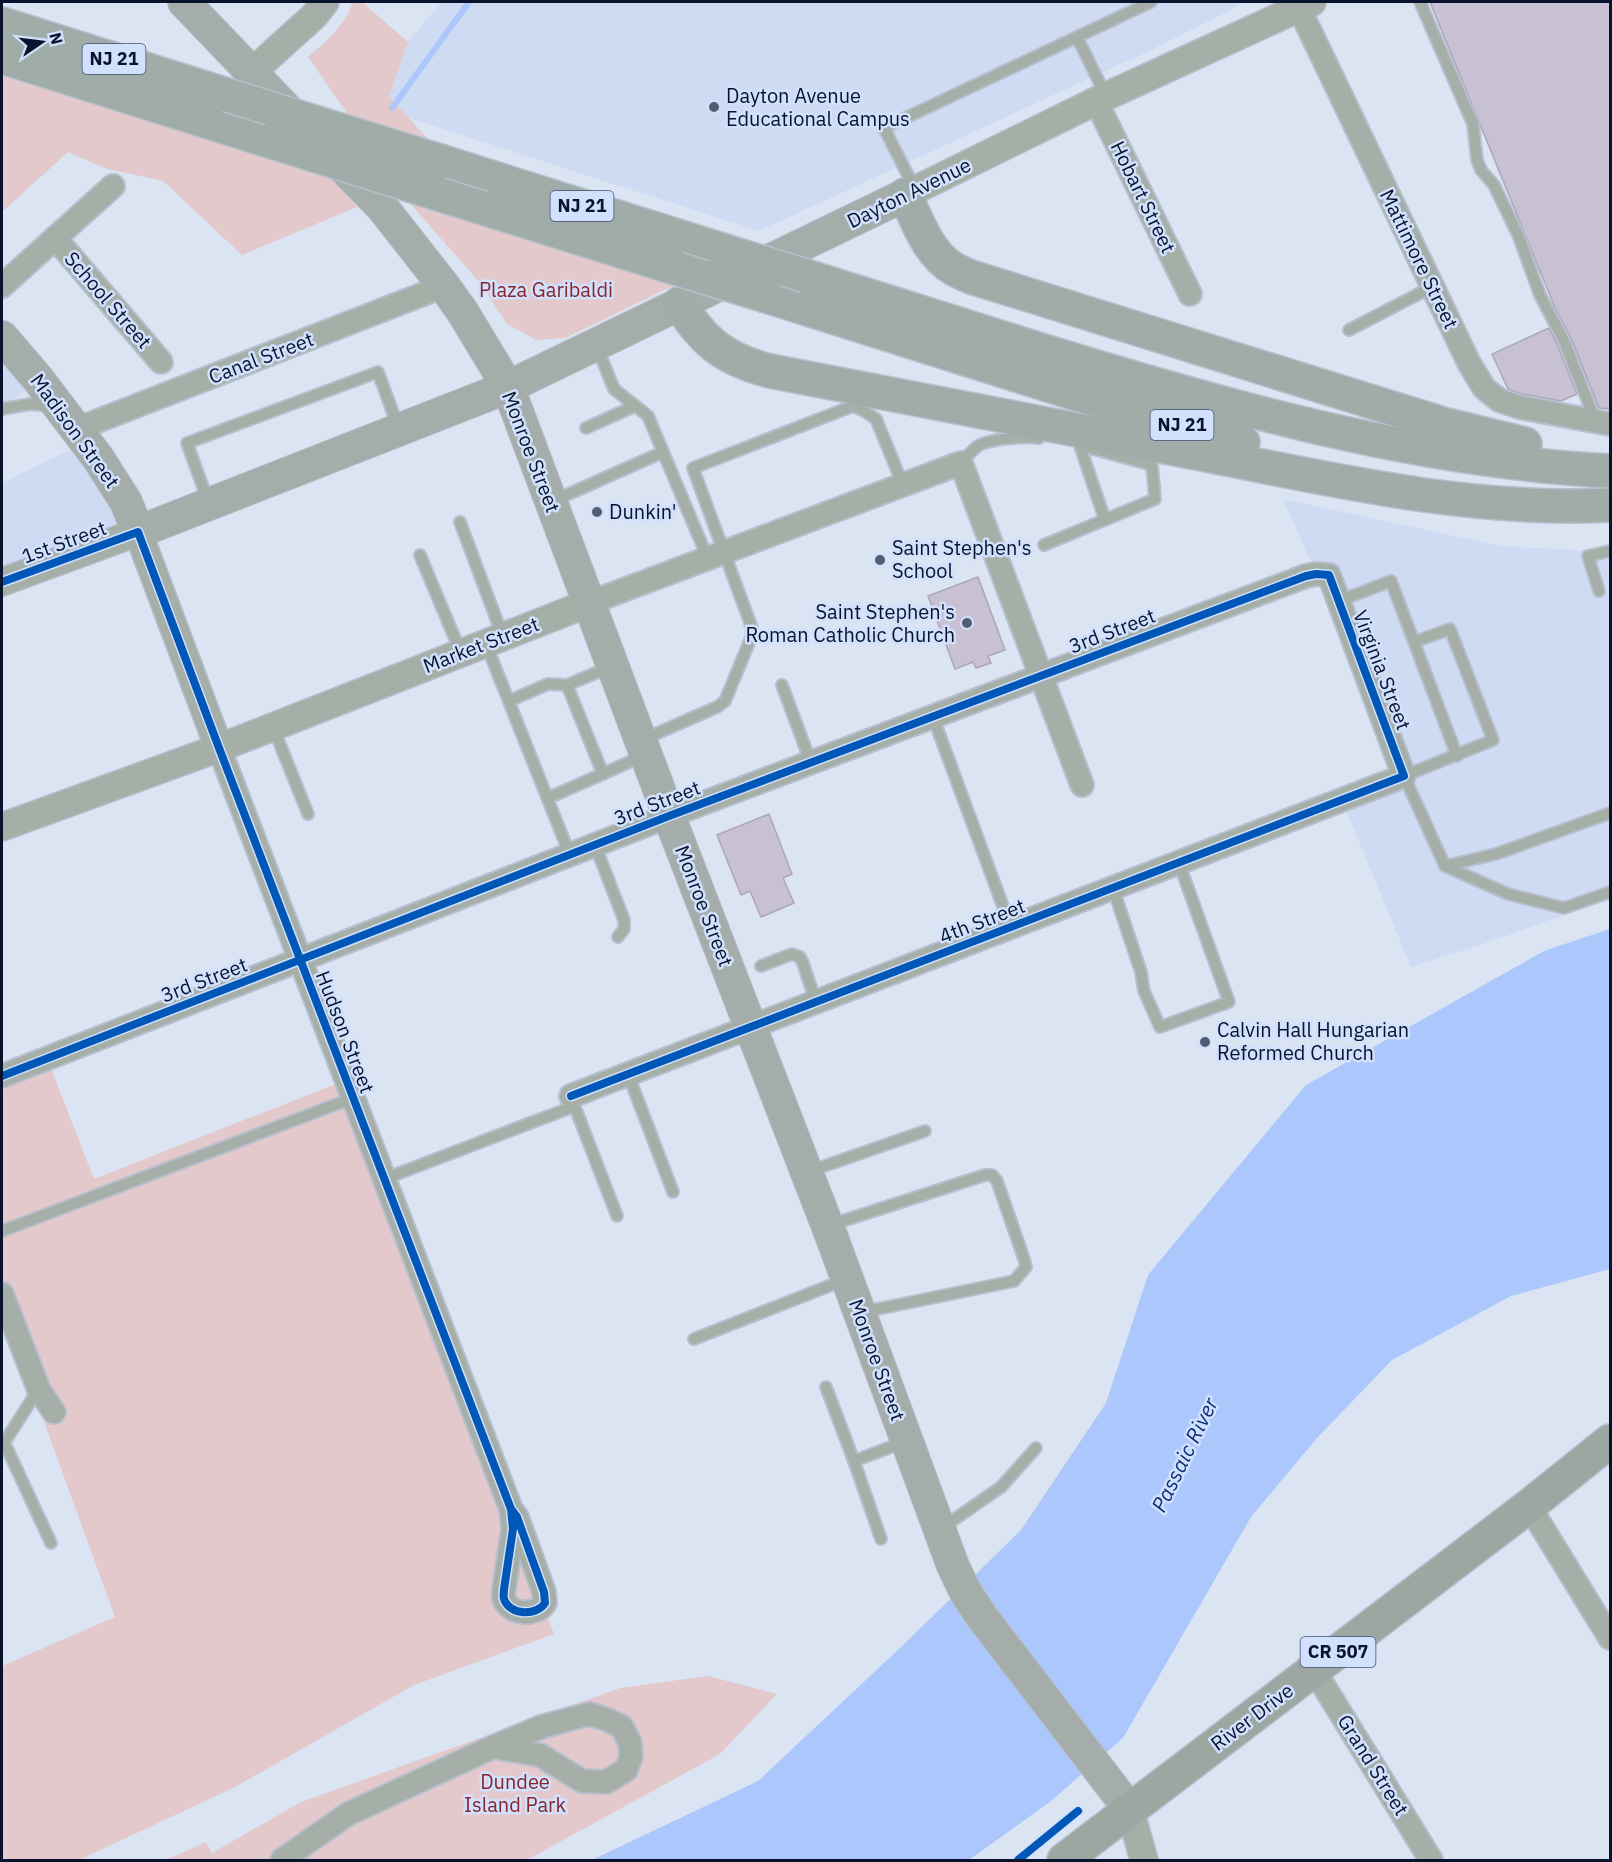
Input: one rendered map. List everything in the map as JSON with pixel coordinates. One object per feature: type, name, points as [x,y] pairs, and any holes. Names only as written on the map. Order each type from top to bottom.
[{"type":"highway","name":"NJ 21","points":[[2,24],[1234,408],[1369,440],[1438,452],[1611,471]]},
{"type":"highway","name":"NJ 21","points":[[2,57],[1086,397],[1226,438],[1293,455],[1433,483],[1611,504]]},
{"type":"highway","points":[[910,193],[929,243],[939,257],[953,268],[971,277],[1466,430],[1554,449],[1611,454]]},
{"type":"highway","points":[[679,304],[708,342],[727,355],[770,371],[1363,486],[1533,506],[1611,504]]},
{"type":"main road","name":"Monroe Street","points":[[184,2],[251,74],[382,207],[462,311],[508,387],[669,816],[807,1172],[953,1566],[966,1593],[982,1617],[1130,1810]]},
{"type":"main road","name":"Dayton Avenue","points":[[508,387],[910,193]]},
{"type":"main road","name":"Madison Street","points":[[4,346],[68,418],[98,458],[126,502],[138,532]]},
{"type":"main road","name":"1st Street","points":[[138,532],[508,387]]},
{"type":"main road","name":"River Drive","points":[[1064,1860],[1611,1441]]},
{"type":"street","points":[[251,74],[314,16],[325,2]]},
{"type":"street","name":"Mattimore Street","points":[[1305,5],[1432,287],[1469,363],[1485,388],[1499,400],[1519,407],[1603,423]]},
{"type":"street","name":"Dayton Avenue","points":[[910,193],[1101,99],[1305,5]]},
{"type":"street","name":"Hobart Street","points":[[1101,99],[1190,294]]},
{"type":"street","points":[[2,286],[113,186]]},
{"type":"street","name":"School Street","points":[[55,238],[161,362]]},
{"type":"street","name":"Canal Street","points":[[68,418],[444,286]]},
{"type":"street","points":[[961,463],[1082,785]]},
{"type":"street","name":"Market Street","points":[[2,827],[219,748],[589,603],[961,463]]},
{"type":"street","name":"1st Street","points":[[2,582],[138,532]]},
{"type":"street","name":"Hudson Street","points":[[138,532],[511,1509]]},
{"type":"street","name":"3rd Street","points":[[2,1076],[669,816],[1306,576],[1329,575]]},
{"type":"street","name":"Virginia Street","points":[[1329,575],[1404,776]]},
{"type":"street","name":"4th Street","points":[[573,1101],[628,1074],[1404,776]]},
{"type":"street","points":[[4,1308],[39,1390],[54,1412]]},
{"type":"street","points":[[1529,1506],[1611,1638]]},
{"type":"street","name":"Grand Street","points":[[1314,1670],[1431,1860]]},
{"type":"street","points":[[282,1860],[348,1814],[493,1747],[541,1726],[591,1714],[622,1727],[630,1743],[631,1756],[626,1770],[606,1782],[582,1781],[540,1755],[493,1747]]},
{"type":"street","name":"Monroe Street","points":[[1130,1810],[1144,1860]]},
{"type":"lane","points":[[910,193],[884,128],[1151,2]]},
{"type":"lane","points":[[1420,2],[1473,124],[1477,160],[1481,170],[1494,185],[1519,237],[1540,295],[1603,423]]},
{"type":"lane","points":[[1077,37],[1101,99]]},
{"type":"lane","points":[[1349,330],[1432,287]]},
{"type":"lane","points":[[548,798],[603,774],[725,701],[751,638],[752,628],[663,452],[648,416],[614,389],[596,344]]},
{"type":"lane","points":[[210,504],[187,444],[378,372],[399,430]]},
{"type":"lane","points":[[2,409],[30,404],[68,418]]},
{"type":"lane","points":[[586,428],[635,406]]},
{"type":"lane","points":[[715,556],[693,468],[853,406],[876,419],[903,485]]},
{"type":"lane","points":[[961,463],[979,444],[1016,437],[1030,436],[1046,439]]},
{"type":"lane","points":[[1044,545],[1155,500],[1152,465],[1076,445],[1105,520]]},
{"type":"lane","points":[[550,502],[663,452]]},
{"type":"lane","points":[[460,522],[495,640],[509,701],[570,855]]},
{"type":"lane","points":[[1599,591],[1588,556],[1611,550]]},
{"type":"lane","points":[[420,555],[461,653]]},
{"type":"lane","points":[[1339,602],[1391,581],[1457,756]]},
{"type":"lane","points":[[1414,642],[1449,629],[1493,740],[1404,776],[1445,866],[1508,894],[1564,908],[1611,892]]},
{"type":"lane","points":[[509,701],[548,684],[567,685],[613,666]]},
{"type":"lane","points":[[782,684],[811,763]]},
{"type":"lane","points":[[567,685],[603,774]]},
{"type":"lane","points":[[933,717],[1011,928]]},
{"type":"lane","points":[[273,727],[308,814]]},
{"type":"lane","points":[[1445,866],[1496,854],[1611,813]]},
{"type":"lane","points":[[595,845],[624,920],[624,929],[618,937]]},
{"type":"lane","points":[[1113,888],[1141,972],[1144,992],[1160,1027],[1229,1002],[1179,863]]},
{"type":"lane","points":[[761,966],[792,954],[800,957],[816,1003]]},
{"type":"lane","points":[[628,1074],[674,1192]]},
{"type":"lane","points":[[2,1231],[353,1098]]},
{"type":"lane","points":[[384,1179],[573,1101],[617,1216]]},
{"type":"lane","points":[[807,1172],[925,1131]]},
{"type":"lane","points":[[827,1226],[985,1175],[992,1175],[997,1181],[1026,1268],[1014,1281],[860,1313]]},
{"type":"lane","points":[[694,1339],[847,1278]]},
{"type":"lane","points":[[826,1387],[881,1539]]},
{"type":"lane","points":[[39,1390],[3,1445],[51,1543]]},
{"type":"lane","points":[[854,1461],[907,1441]]},
{"type":"lane","points":[[939,1530],[1001,1487],[1036,1448]]},
{"type":"shaded area","name":"Dayton Avenue Educational Campus","points":[[441,2],[1246,2],[1151,50],[759,231],[409,118],[389,96],[408,42]]},
{"type":"shaded area","points":[[2,353],[40,383],[2,406]]},
{"type":"shaded area","points":[[86,442],[142,534],[2,587],[2,483]]},
{"type":"shaded area","points":[[1283,499],[1501,546],[1610,552],[1610,899],[1411,967],[1343,803],[1407,779]]},
{"type":"green space","name":"Plaza Garibaldi","points":[[353,2],[362,2],[408,42],[389,96],[504,224],[679,283],[565,338],[536,340],[507,324],[480,283],[407,200],[308,57],[340,25]]},
{"type":"green space","points":[[2,76],[332,177],[357,207],[242,255],[163,181],[104,168],[68,152],[2,212]]},
{"type":"green space","points":[[49,1063],[94,1179],[346,1080],[554,1634],[414,1685],[235,1787],[79,1860],[2,1860],[2,1666],[115,1617],[2,1306],[2,1081]]},
{"type":"green space","name":"Dundee Island Park","points":[[708,1676],[777,1694],[720,1754],[527,1860],[166,1860],[206,1842],[212,1853],[301,1802],[620,1688]]},
{"type":"water","name":"Passaic River","points":[[1610,929],[1610,1269],[1511,1296],[1392,1360],[1317,1438],[1251,1517],[1123,1738],[1051,1801],[969,1860],[592,1860],[758,1781],[900,1648],[1021,1530],[1106,1403],[1148,1275],[1306,1085],[1544,951]]},
{"type":"building","points":[[1430,2],[1611,2],[1611,409],[1599,408],[1571,338],[1556,310]]},
{"type":"building","points":[[1549,328],[1577,394],[1561,401],[1508,389],[1492,354]]},
{"type":"building","name":"Saint Stephen's Roman Catholic Church","points":[[978,577],[1005,650],[988,656],[991,663],[976,668],[973,662],[955,669],[928,596]]},
{"type":"building","points":[[769,814],[792,874],[783,878],[794,903],[761,917],[750,891],[741,895],[717,835]]},
{"type":"waterway","points":[[392,108],[469,2]]},
{"type":"cycle path","points":[[2,582],[138,532],[511,1509],[513,1529],[504,1599],[512,1609],[530,1612],[545,1603],[544,1592],[517,1517],[511,1509]]},
{"type":"cycle path","points":[[2,1076],[669,816],[1306,576],[1329,575],[1404,776],[571,1096]]},
{"type":"cycle path","points":[[1018,1860],[1078,1811]]},
{"type":"place","name":"Dayton Avenue Educational Campus","points":[[714,107]]},
{"type":"place","name":"Dunkin'","points":[[597,512]]},
{"type":"place","name":"Saint Stephen's School","points":[[880,560]]},
{"type":"place","name":"Saint Stephen's Roman Catholic Church","points":[[967,623]]},
{"type":"place","name":"Calvin Hall Hungarian Reformed Church","points":[[1205,1042]]}]
